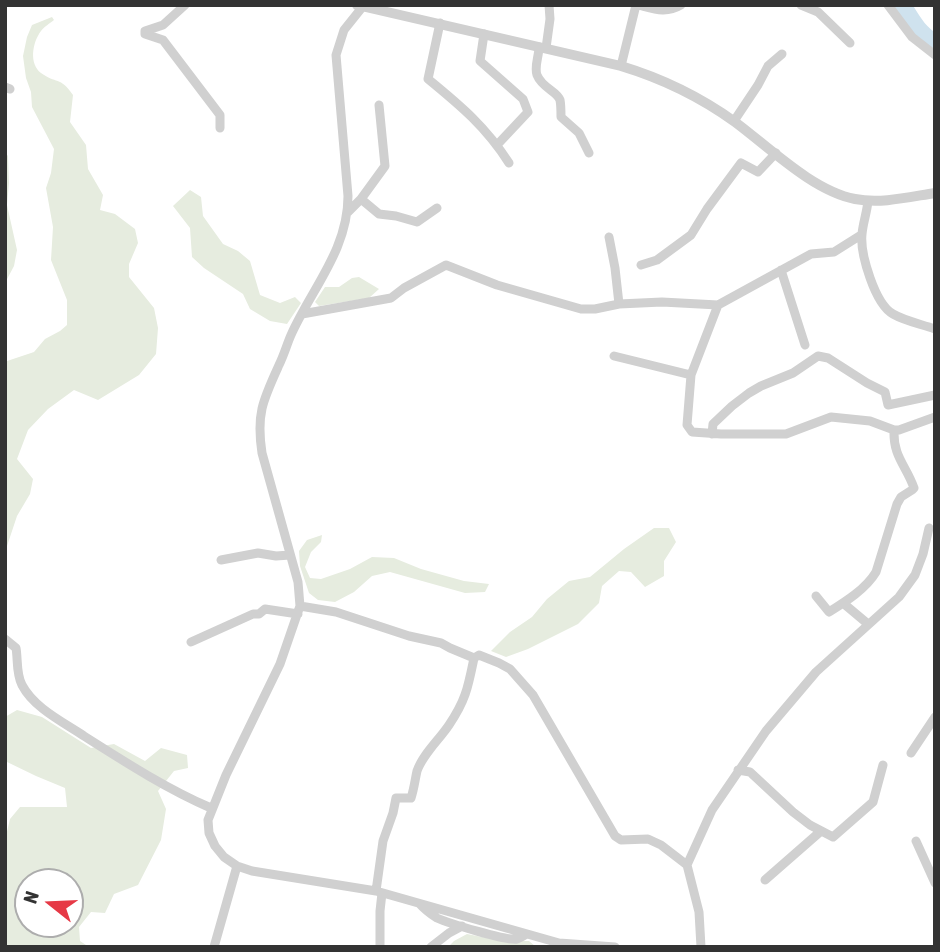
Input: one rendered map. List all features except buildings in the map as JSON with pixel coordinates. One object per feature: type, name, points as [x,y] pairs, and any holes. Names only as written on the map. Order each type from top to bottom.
[{"type":"street","points":[[186,5],[163,25],[145,31],[145,34],[163,40],[220,115],[220,128]]},
{"type":"street","points":[[549,5],[550,19],[536,72],[541,82],[560,99],[561,117],[579,133],[589,153]]},
{"type":"street","points":[[621,66],[637,5],[662,12],[681,5]]},
{"type":"street","points":[[801,5],[819,9],[850,43]]},
{"type":"street","points":[[888,5],[912,37],[935,55]]},
{"type":"street","points":[[615,947],[559,943],[379,892],[264,874],[237,866],[224,857],[209,833],[211,808],[279,664],[299,610],[298,582],[262,453],[259,431],[268,389],[291,334],[340,242],[348,212],[336,55],[344,30],[361,6],[621,66],[687,91],[734,121],[821,187],[837,194],[868,201],[935,193]]},
{"type":"street","points":[[440,23],[428,79],[478,122],[509,163]]},
{"type":"street","points":[[484,34],[480,61],[523,99],[528,112],[497,145]]},
{"type":"street","points":[[734,121],[768,66],[782,54]]},
{"type":"street","points":[[348,212],[385,166],[379,105]]},
{"type":"street","points":[[641,265],[657,260],[691,235],[741,163],[758,172],[776,153]]},
{"type":"street","points":[[361,199],[379,214],[417,222],[437,208]]},
{"type":"street","points":[[868,201],[862,235],[863,253],[874,291],[891,313],[935,329]]},
{"type":"street","points":[[302,314],[391,298],[446,265],[497,285],[582,309],[662,302],[718,305],[811,254],[834,252],[862,235]]},
{"type":"street","points":[[609,237],[619,304]]},
{"type":"street","points":[[781,270],[805,345]]},
{"type":"street","points":[[718,305],[691,375],[687,425],[692,432],[786,434],[831,417],[870,421],[894,430],[935,417]]},
{"type":"street","points":[[614,356],[691,375]]},
{"type":"street","points":[[712,434],[713,424],[749,393],[793,373],[818,356],[828,358],[885,393],[888,405],[935,395]]},
{"type":"street","points":[[816,596],[828,612],[871,580],[876,572],[897,504],[901,496],[914,488],[897,456],[893,443],[894,430]]},
{"type":"street","points":[[687,865],[712,810],[766,731],[816,672],[899,597],[915,575],[929,528]]},
{"type":"street","points":[[221,560],[258,553],[290,555]]},
{"type":"street","points":[[843,603],[868,624]]},
{"type":"street","points":[[191,642],[253,614],[259,614],[265,608],[336,612],[408,636],[440,643],[474,658]]},
{"type":"street","points":[[5,639],[16,648],[20,682],[30,697],[115,756],[191,800],[211,808]]},
{"type":"street","points":[[380,947],[379,892],[383,841],[396,798],[411,798],[417,771],[463,702],[474,658],[479,655],[510,669],[527,687],[615,836],[621,840],[648,839],[661,845],[687,865],[699,912],[702,947]]},
{"type":"street","points":[[911,752],[935,717]]},
{"type":"street","points":[[738,770],[750,772],[793,812],[833,837],[873,802],[883,765]]},
{"type":"street","points":[[765,880],[821,831]]},
{"type":"street","points":[[916,841],[935,883]]},
{"type":"street","points":[[214,947],[237,866]]},
{"type":"street","points":[[419,903],[438,919],[462,926],[507,938],[516,939],[527,934]]},
{"type":"street","points":[[431,947],[462,926]]},
{"type":"shaded area","points":[[52,17],[54,20],[38,36],[33,59],[41,73],[61,83],[73,95],[70,122],[86,145],[88,169],[103,195],[100,210],[115,214],[135,229],[138,243],[129,264],[129,277],[154,308],[158,328],[156,354],[139,375],[98,400],[74,390],[48,409],[28,430],[17,459],[33,479],[30,494],[17,516],[5,552],[5,360],[34,352],[45,339],[67,325],[67,300],[51,260],[53,227],[46,188],[54,149],[32,107],[23,56],[32,25]]},
{"type":"shaded area","points":[[5,152],[8,156],[7,205],[17,250],[14,266],[5,283]]},
{"type":"shaded area","points":[[190,190],[201,197],[203,216],[223,244],[250,261],[260,295],[280,303],[295,297],[301,303],[287,324],[270,321],[250,309],[243,294],[192,257],[190,228],[173,206]]},
{"type":"shaded area","points":[[359,277],[379,289],[369,298],[319,306],[315,302],[325,287],[339,287],[352,278]]},
{"type":"shaded area","points":[[654,528],[669,528],[676,542],[664,561],[664,576],[645,587],[631,572],[619,571],[602,586],[599,603],[578,624],[506,657],[491,651],[569,581],[590,577]]},
{"type":"shaded area","points":[[322,535],[321,542],[311,552],[305,567],[310,578],[321,579],[350,569],[372,557],[394,558],[464,581],[489,584],[485,592],[465,593],[390,572],[372,576],[354,592],[335,602],[318,600],[309,593],[300,566],[299,551],[307,540]]},
{"type":"shaded area","points":[[17,710],[42,717],[91,748],[114,744],[145,761],[161,748],[187,755],[188,768],[174,771],[158,791],[166,809],[161,840],[138,885],[114,894],[105,913],[91,912],[84,921],[84,868],[14,868],[14,938],[80,938],[89,947],[5,947],[5,840],[10,819],[20,807],[67,807],[65,788],[5,761],[5,717]]},
{"type":"shaded area","points":[[467,934],[502,941],[529,941],[535,946],[448,947]]},
{"type":"waterway","points":[[902,5],[919,31],[935,44]]}]
